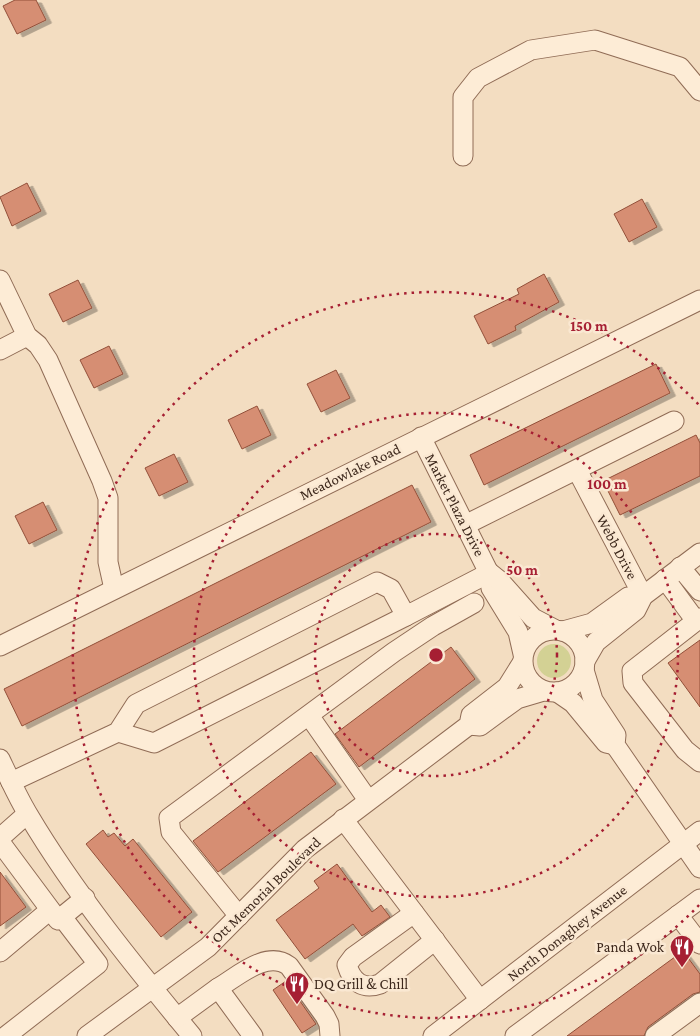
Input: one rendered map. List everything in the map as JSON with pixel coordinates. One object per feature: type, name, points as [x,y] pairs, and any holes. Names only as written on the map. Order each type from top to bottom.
[{"type":"street","points":[[463,156],[464,97],[478,78],[531,50],[594,40],[680,67],[700,91]]},
{"type":"street","points":[[0,280],[27,336],[38,345],[48,360],[102,481],[108,498],[108,562],[114,589]]},
{"type":"street","name":"Meadowlake Road","points":[[0,646],[700,300]]},
{"type":"street","points":[[0,350],[27,336]]},
{"type":"street","points":[[465,525],[674,421]]},
{"type":"street","name":"Market Plaza Drive","points":[[421,437],[489,573],[491,588],[518,632],[523,658]]},
{"type":"street","name":"Webb Drive","points":[[576,470],[643,596]]},
{"type":"street","points":[[550,691],[574,685],[596,642],[636,610],[643,596],[700,553]]},
{"type":"street","points":[[680,567],[700,591]]},
{"type":"street","points":[[118,732],[154,743],[489,573]]},
{"type":"street","name":"Market Plaza Drive","points":[[489,573],[500,581],[533,618],[558,630]]},
{"type":"street","points":[[665,579],[698,619],[632,671],[633,683],[685,750],[700,762]]},
{"type":"street","points":[[11,782],[118,732],[136,704],[377,582],[391,588],[406,616]]},
{"type":"street","points":[[615,745],[606,743],[573,703],[529,680],[523,658],[534,636],[592,623],[628,596],[643,596]]},
{"type":"street","points":[[239,916],[171,832],[169,818],[263,747],[310,716],[402,647],[433,626],[474,604]]},
{"type":"street","points":[[558,630],[578,640],[583,648],[588,690],[616,735],[615,745],[700,868]]},
{"type":"street","name":"Ott Memorial Boulevard","points":[[469,725],[471,715],[507,687],[523,658]]},
{"type":"street","name":"Ott Memorial Boulevard","points":[[87,1036],[208,947],[305,848],[368,800],[469,725],[480,726],[516,700],[550,691]]},
{"type":"street","points":[[310,716],[368,800]]},
{"type":"street","points":[[0,759],[28,814],[52,853],[152,988],[192,1036]]},
{"type":"street","points":[[0,838],[28,814]]},
{"type":"street","points":[[344,819],[480,1000]]},
{"type":"street","name":"North Donaghey Avenue","points":[[436,1035],[700,831]]},
{"type":"street","points":[[0,842],[98,964],[6,1036]]},
{"type":"street","points":[[0,952],[56,913],[85,898]]},
{"type":"street","points":[[515,1036],[700,899]]},
{"type":"street","points":[[414,913],[353,957],[347,965],[350,974],[358,984],[370,987],[380,984],[435,940]]},
{"type":"street","points":[[678,915],[700,944]]},
{"type":"street","points":[[176,1018],[218,988],[257,965],[274,959],[283,961],[288,966],[325,1016],[329,1024],[330,1036]]},
{"type":"street","points":[[218,988],[253,1036]]},
{"type":"street","points":[[655,1036],[700,1003]]},
{"type":"shaded area","points":[[554,644],[561,645],[566,649],[570,654],[570,668],[566,673],[561,677],[554,678],[547,677],[542,673],[538,668],[537,661],[538,654],[542,649],[547,645]]},
{"type":"building","points":[[15,0],[36,0],[46,20],[17,34],[3,6]]},
{"type":"building","points":[[27,183],[41,211],[12,226],[0,197]]},
{"type":"building","points":[[642,199],[657,227],[629,242],[614,214]]},
{"type":"building","points":[[544,274],[559,302],[515,326],[516,330],[488,344],[474,316],[519,294],[517,289]]},
{"type":"building","points":[[78,280],[92,308],[63,322],[49,294]]},
{"type":"building","points":[[109,346],[123,374],[94,388],[80,360]]},
{"type":"building","points":[[656,364],[670,393],[484,485],[470,455]]},
{"type":"building","points":[[336,370],[350,398],[321,412],[307,384]]},
{"type":"building","points":[[257,406],[271,435],[242,449],[228,420]]},
{"type":"building","points":[[696,435],[700,443],[700,476],[620,515],[603,481]]},
{"type":"building","points":[[174,454],[188,482],[159,496],[145,468]]},
{"type":"building","points":[[412,485],[431,522],[22,726],[4,689]]},
{"type":"building","points":[[43,502],[57,530],[29,544],[15,516]]},
{"type":"building","points":[[700,640],[700,707],[668,663]]},
{"type":"building","points":[[451,647],[475,679],[359,767],[335,734]]},
{"type":"building","points":[[311,752],[336,784],[218,872],[193,841]]},
{"type":"building","points":[[103,830],[108,837],[114,833],[125,846],[133,839],[192,912],[161,937],[86,844]]},
{"type":"building","points":[[337,864],[372,912],[381,905],[390,917],[362,936],[353,924],[305,959],[276,920],[319,888],[314,881]]},
{"type":"building","points":[[0,872],[26,907],[0,926]]},
{"type":"building","points":[[683,951],[700,974],[700,992],[693,994],[648,1027],[644,1036],[567,1036]]},
{"type":"building","name":"DQ Grill & Chill","points":[[286,981],[316,1024],[302,1033],[273,990]]},
{"type":"place","name":"Panda Wok","points":[[682,968]]},
{"type":"place","name":"DQ Grill & Chill","points":[[297,1005]]}]
